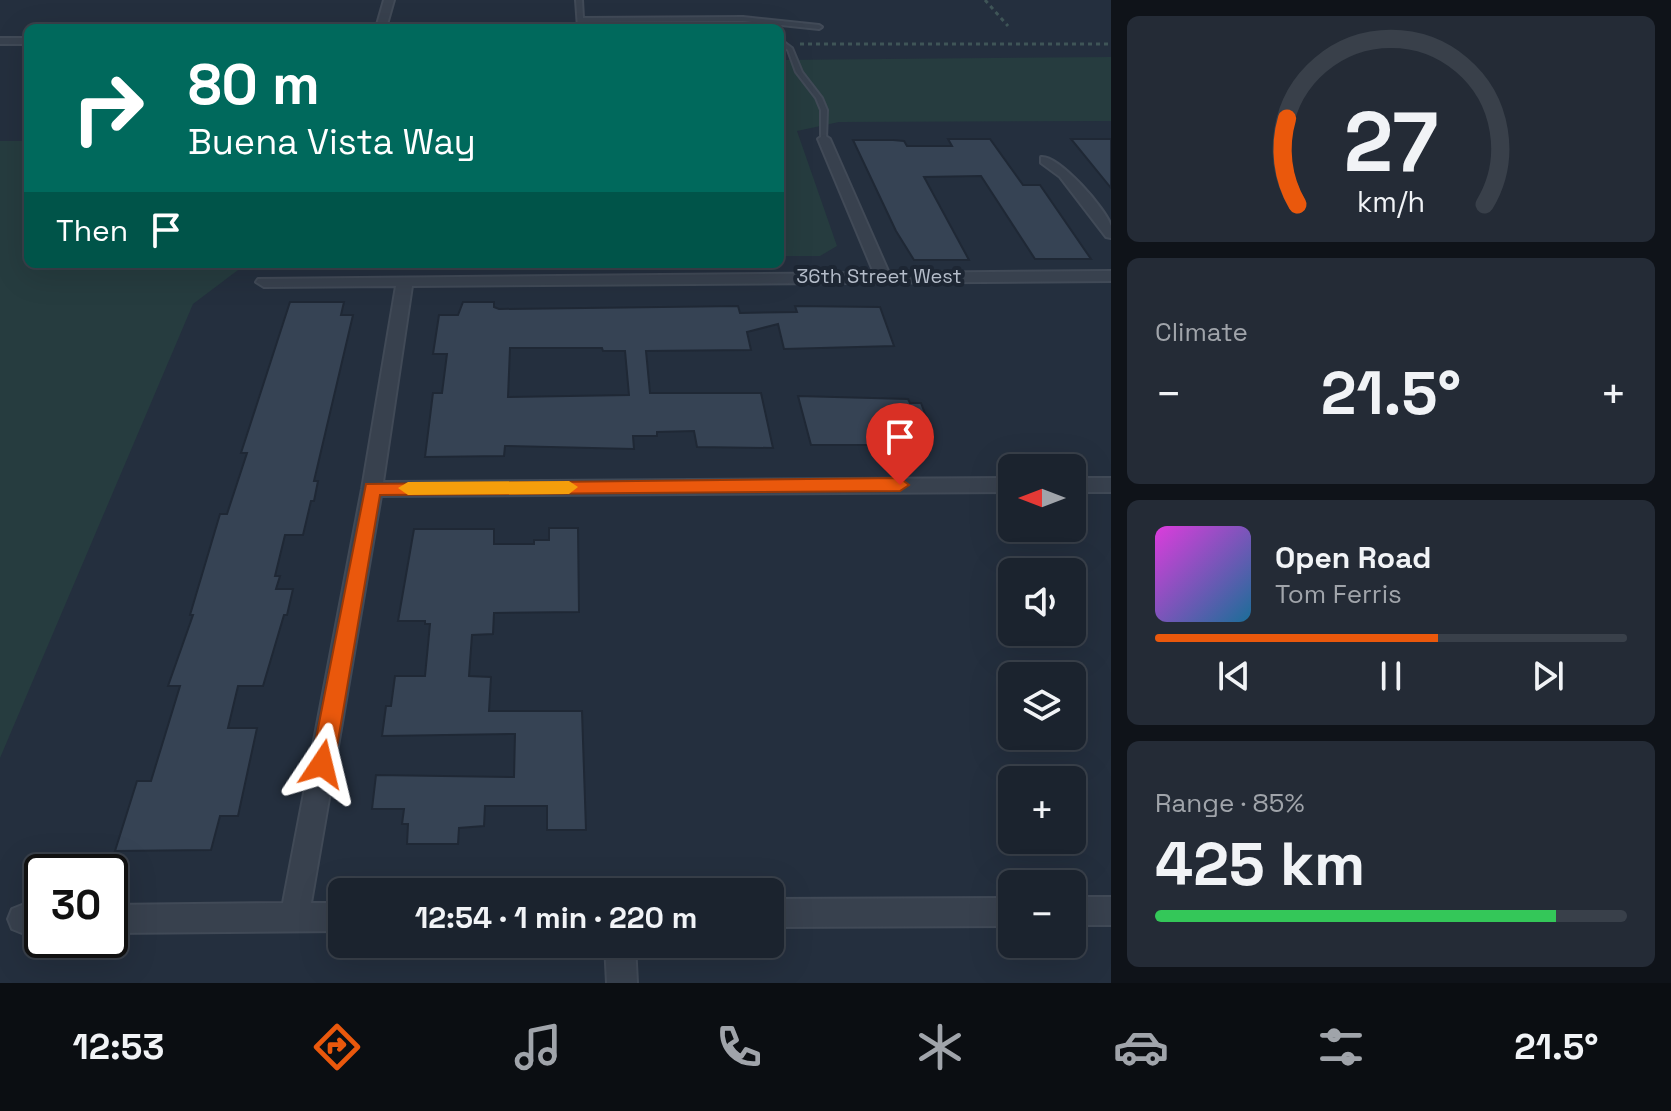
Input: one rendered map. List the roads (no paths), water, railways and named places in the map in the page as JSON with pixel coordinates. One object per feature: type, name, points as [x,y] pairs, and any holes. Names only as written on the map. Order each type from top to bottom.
[{"type":"street","points":[[382,24],[389,0]]},
{"type":"street","points":[[0,41],[24,41]]},
{"type":"street","points":[[824,139],[883,276]]},
{"type":"street","points":[[1046,160],[1065,174],[1111,234]]},
{"type":"street","name":"36th Street West","points":[[264,282],[1111,276]]},
{"type":"street","points":[[294,918],[372,489],[404,283]]},
{"type":"street","points":[[372,489],[998,485]]},
{"type":"street","points":[[1086,485],[1111,485]]},
{"type":"street","points":[[1086,911],[1111,911]]},
{"type":"street","points":[[784,913],[998,912]]},
{"type":"street","points":[[128,919],[328,917]]},
{"type":"street","points":[[621,958],[622,983]]},
{"type":"lane","points":[[579,0],[580,24]]},
{"type":"lane","points":[[580,20],[743,19],[819,27]]},
{"type":"lane","points":[[784,44],[799,72],[819,98],[824,110],[824,139]]}]
